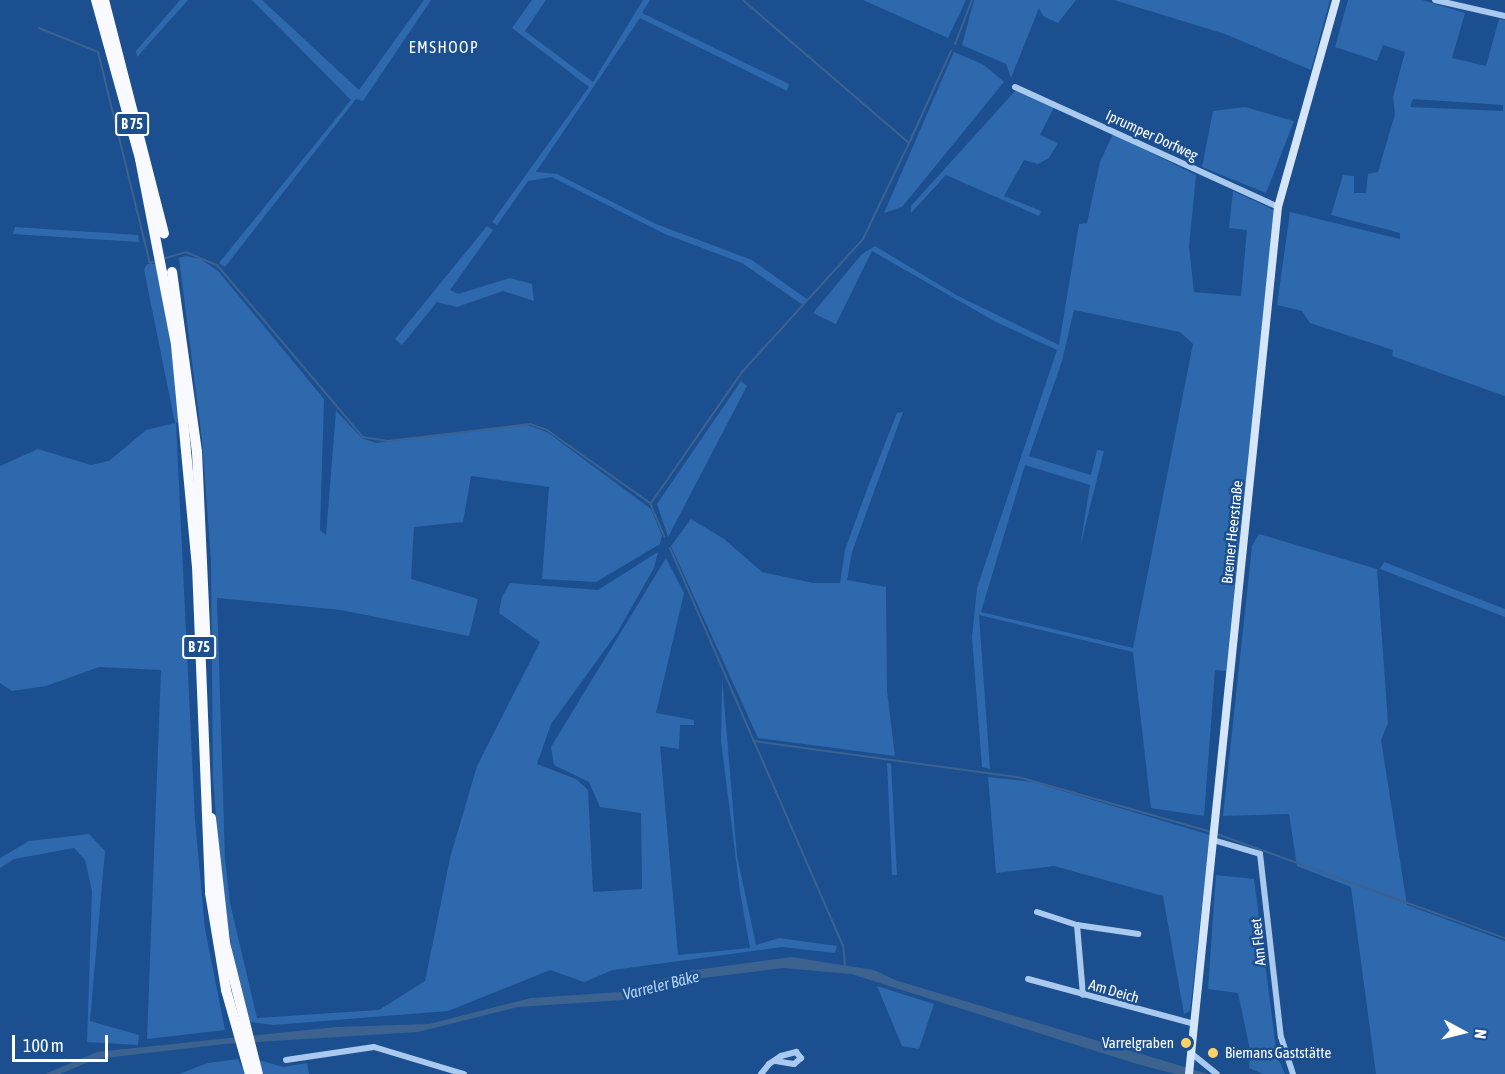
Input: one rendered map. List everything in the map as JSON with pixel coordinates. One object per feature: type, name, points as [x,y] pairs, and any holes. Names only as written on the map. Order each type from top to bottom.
[{"type":"highway","name":"B 75","points":[[96,0],[164,249]]},
{"type":"highway","name":"B 75","points":[[104,0],[133,99],[164,249],[197,452],[217,887],[240,1025],[250,1059],[258,1074]]},
{"type":"highway","name":"B 75","points":[[250,1059],[250,1074]]},
{"type":"main road","name":"Bremer Heerstraße","points":[[1190,1070],[1278,207],[1336,0]]},
{"type":"street","points":[[1435,0],[1505,16]]},
{"type":"street","name":"Iprumper Dorfweg","points":[[1015,87],[1278,207]]},
{"type":"street","name":"Am Fleet","points":[[1214,836],[1260,854],[1281,1037],[1293,1074]]},
{"type":"street","points":[[1036,912],[1077,925],[1138,933]]},
{"type":"street","points":[[1077,925],[1083,995]]},
{"type":"street","name":"Am Deich","points":[[1028,979],[1194,1024]]},
{"type":"street","points":[[286,1060],[374,1047],[464,1072]]},
{"type":"street","points":[[1191,1053],[1217,1074]]},
{"type":"street","points":[[761,1074],[774,1061]]},
{"type":"shaded area","points":[[180,0],[188,0],[137,57],[136,51]]},
{"type":"shaded area","points":[[252,0],[262,0],[359,90],[424,0],[431,0],[363,101],[356,99],[225,267],[219,263],[351,100]]},
{"type":"shaded area","points":[[532,0],[546,0],[525,31],[593,82],[643,0],[650,0],[642,13],[789,84],[787,91],[640,18],[536,172],[557,174],[656,224],[752,260],[808,300],[803,305],[742,263],[665,234],[552,177],[528,181],[497,225],[492,222],[589,87],[512,28]]},
{"type":"shaded area","points":[[863,0],[966,0],[948,38]]},
{"type":"shaded area","points":[[974,0],[1076,0],[1058,23],[1043,16],[1039,8],[1011,78],[1006,64],[962,45]]},
{"type":"shaded area","points":[[1114,0],[1330,0],[1311,70],[1225,34]]},
{"type":"shaded area","points":[[1348,0],[1422,0],[1465,13],[1452,58],[1486,66],[1499,19],[1505,20],[1505,396],[1392,356],[1393,350],[1310,323],[1302,311],[1277,305],[1290,212],[1400,239],[1400,233],[1331,215],[1343,175],[1354,176],[1354,193],[1366,193],[1368,174],[1378,172],[1395,114],[1393,97],[1405,52],[1383,45],[1377,61],[1335,47]],"holes":[[[1413,99],[1503,105],[1503,111],[1410,107]]]},
{"type":"shaded area","points":[[954,52],[984,65],[1004,82],[902,207],[884,213]]},
{"type":"shaded area","points":[[1016,90],[1054,107],[1040,135],[1058,143],[1049,158],[1038,164],[1024,160],[1004,196],[1041,211],[1039,216],[946,175],[911,213],[911,206]]},
{"type":"shaded area","points":[[1245,107],[1294,121],[1266,193],[1202,167],[1213,111]]},
{"type":"shaded area","points":[[1113,134],[1196,175],[1189,247],[1194,292],[1241,296],[1247,230],[1229,228],[1233,191],[1274,210],[1226,671],[1215,670],[1204,816],[1151,808],[1133,652],[979,615],[990,769],[982,767],[972,637],[977,588],[1057,350],[996,322],[872,251],[836,324],[813,313],[862,254],[875,246],[958,296],[1059,345],[1079,224],[1087,223],[1100,162]],"holes":[[[1074,310],[1180,332],[1193,344],[1133,648],[981,612],[1025,465],[1090,485],[1080,547],[1104,451],[1097,450],[1091,475],[1029,456],[1062,361]]]},
{"type":"shaded area","points":[[487,226],[493,230],[450,290],[458,294],[510,278],[532,284],[534,301],[503,291],[457,307],[437,302],[402,345],[395,339]]},
{"type":"shaded area","points":[[15,227],[138,235],[139,242],[13,234]]},
{"type":"shaded area","points":[[186,256],[201,259],[219,272],[324,399],[320,530],[326,535],[336,411],[362,438],[376,443],[527,425],[547,432],[651,509],[662,536],[660,544],[596,582],[542,579],[549,487],[471,476],[463,522],[414,527],[411,579],[478,599],[469,636],[341,610],[217,598],[225,859],[230,903],[257,1018],[379,1010],[425,981],[450,858],[477,766],[540,642],[499,613],[502,597],[510,583],[598,590],[658,552],[654,568],[617,633],[551,724],[537,764],[576,779],[588,790],[593,892],[642,889],[641,813],[600,807],[589,782],[554,765],[551,747],[666,558],[684,593],[656,713],[694,720],[694,725],[680,725],[679,749],[660,746],[678,955],[750,948],[740,892],[721,741],[722,677],[737,856],[756,945],[779,938],[837,946],[835,953],[782,947],[613,970],[584,982],[550,970],[448,1011],[273,1025],[250,1022],[233,958],[220,869],[213,778],[211,561],[202,440],[179,258]]},
{"type":"shaded area","points":[[147,264],[157,264],[160,271],[182,421],[176,423],[195,820],[205,929],[225,1030],[147,1039],[161,670],[99,667],[46,686],[12,691],[0,683],[0,466],[38,449],[91,465],[109,461],[146,430],[175,423],[144,270]]},
{"type":"shaded area","points":[[741,381],[747,386],[668,537],[657,504]]},
{"type":"shaded area","points":[[903,412],[852,552],[847,580],[886,587],[887,691],[895,756],[758,738],[671,546],[691,519],[724,539],[762,572],[813,583],[840,583],[845,550],[866,492],[897,413]]},
{"type":"shaded area","points":[[1259,534],[1377,569],[1388,723],[1381,740],[1407,905],[1505,941],[1505,1074],[1376,1074],[1351,887],[1297,866],[1289,814],[1223,816],[1252,546]]},
{"type":"shaded area","points":[[1384,562],[1505,609],[1505,617],[1380,569]]},
{"type":"shaded area","points":[[887,763],[891,764],[897,875],[892,875]]},
{"type":"shaded area","points":[[988,777],[1033,782],[1210,835],[1190,1011],[1184,1014],[1163,896],[1054,866],[996,873]]},
{"type":"shaded area","points":[[89,834],[105,851],[90,1021],[139,1035],[138,1045],[87,1042],[92,891],[85,860],[74,848],[14,859],[0,868],[0,858],[29,841]]},
{"type":"shaded area","points":[[1216,875],[1254,879],[1277,1056],[1285,1074],[1263,1074],[1249,1068],[1250,1050],[1238,993],[1208,989]]},
{"type":"shaded area","points":[[877,986],[934,1004],[919,1049],[902,1046]]},
{"type":"shaded area","points":[[238,1059],[245,1074],[179,1074],[208,1063]]},
{"type":"shaded area","points":[[259,1060],[283,1067],[307,1063],[309,1074],[263,1074]]},
{"type":"water","name":"Varreler Bäke","points":[[791,957],[874,970],[895,980],[1208,1074],[1175,1074],[1137,1064],[851,974],[783,968],[703,978],[623,1000],[518,1007],[418,1032],[225,1044],[96,1059],[60,1074],[45,1074],[97,1052],[336,1027],[429,1024],[531,998],[620,992],[688,971]]},
{"type":"waterway","points":[[651,503],[742,372],[863,239],[909,143],[743,0]]},
{"type":"waterway","points":[[955,44],[972,0]]},
{"type":"waterway","points":[[39,28],[98,52],[150,263],[156,261]]},
{"type":"waterway","points":[[910,141],[951,51]]},
{"type":"waterway","points":[[162,259],[186,252],[217,265],[363,437],[388,441],[530,424],[547,430],[650,503],[664,536]]},
{"type":"waterway","points":[[670,548],[843,945],[845,965]]},
{"type":"waterway","points":[[753,741],[1022,778],[1211,832]]},
{"type":"waterway","points":[[1217,834],[1505,938]]},
{"type":"place","name":"Varrelgraben","points":[[1186,1043]]},
{"type":"place","name":"Biemans Gaststätte","points":[[1213,1053]]},
{"type":"district","name":"EMSHOOP","points":[[444,47]]}]
